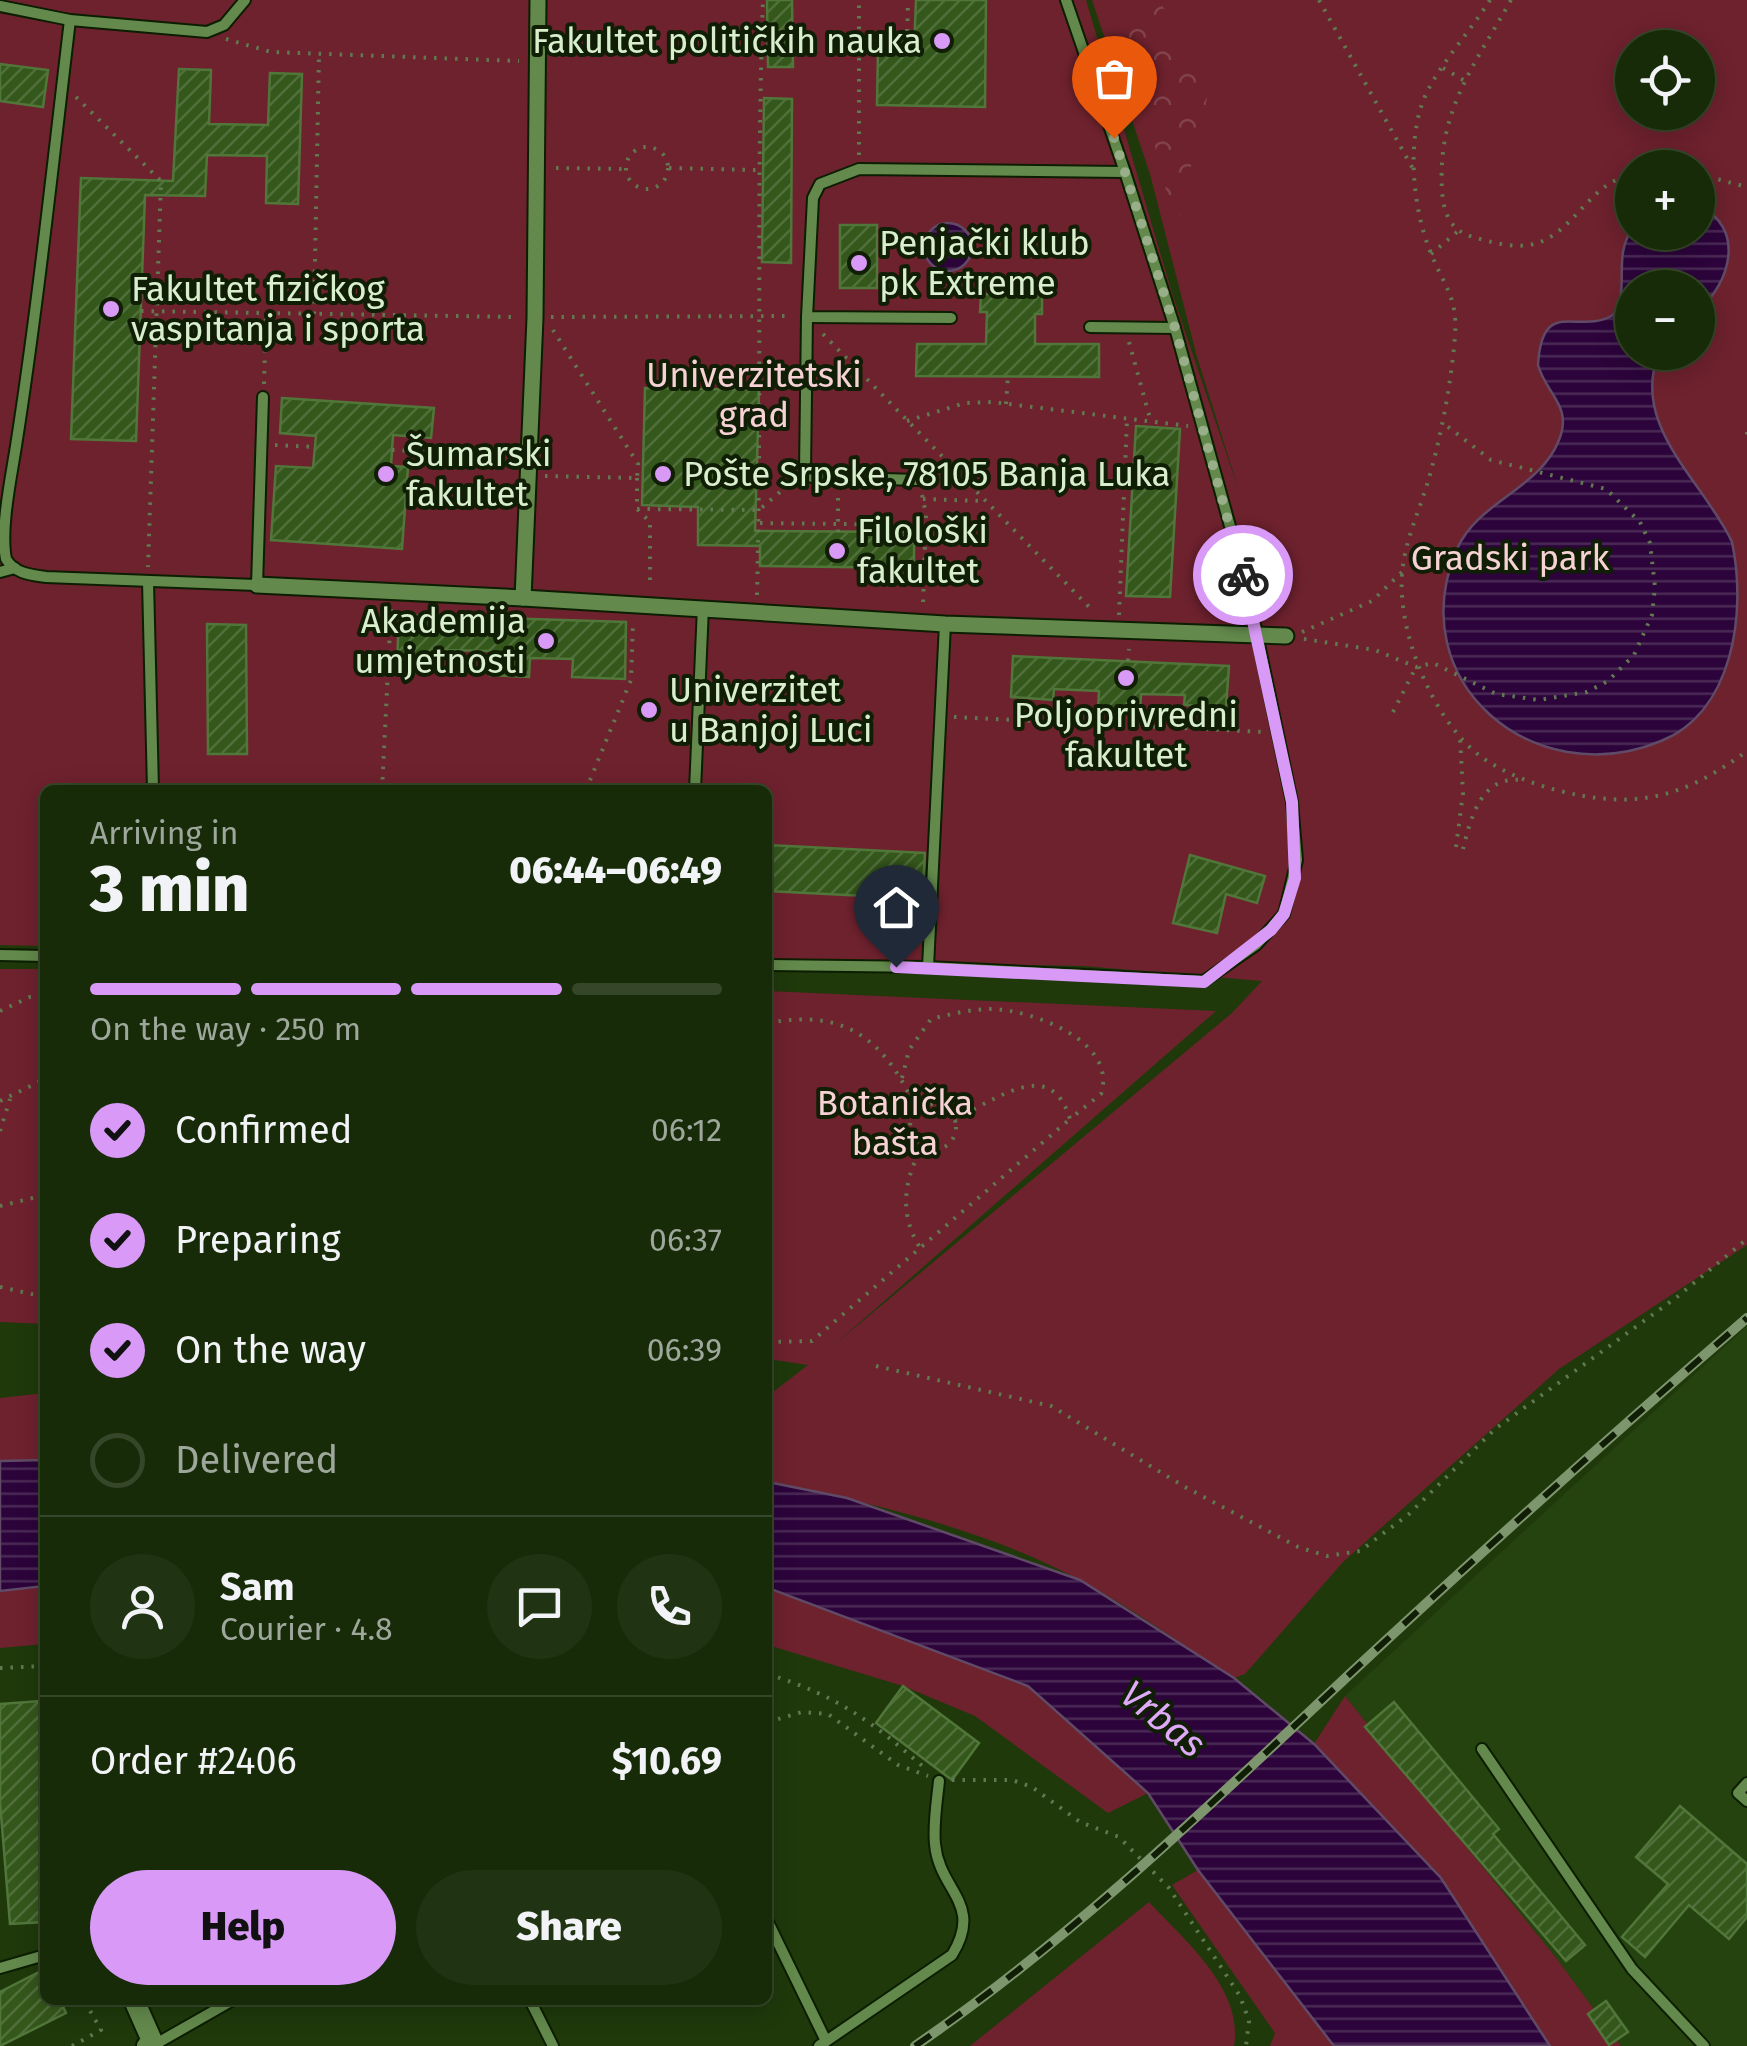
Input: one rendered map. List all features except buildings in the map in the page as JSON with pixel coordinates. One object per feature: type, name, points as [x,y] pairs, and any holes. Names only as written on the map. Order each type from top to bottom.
[{"type":"street","points":[[523,598],[535,318],[538,0]]},
{"type":"street","points":[[257,586],[392,589],[945,624],[1286,636]]},
{"type":"street","points":[[136,2005],[152,2045]]},
{"type":"lane","points":[[0,6],[70,20],[208,32],[224,25],[244,0]]},
{"type":"lane","points":[[772,965],[928,967],[1204,982],[1271,930],[1292,896],[1297,860],[1292,802],[1256,635],[1175,328],[1066,0]]},
{"type":"lane","points":[[70,20],[27,375],[0,535],[6,559],[15,568],[46,577],[257,586],[264,397]]},
{"type":"lane","points":[[919,480],[812,477],[805,470],[813,198],[820,184],[858,169],[1125,172]]},
{"type":"lane","points":[[807,317],[951,318]]},
{"type":"lane","points":[[1090,327],[1175,328]]},
{"type":"lane","points":[[0,572],[15,568]]},
{"type":"lane","points":[[148,581],[153,785]]},
{"type":"lane","points":[[694,785],[703,607]]},
{"type":"lane","points":[[928,967],[945,624]]},
{"type":"lane","points":[[0,955],[40,956]]},
{"type":"lane","points":[[1482,1749],[1632,1969],[1704,2046]]},
{"type":"lane","points":[[772,1931],[823,2044],[952,1955],[964,1935],[964,1912],[934,1848],[939,1780]]},
{"type":"lane","points":[[1747,1783],[1738,1793],[1747,1801]]},
{"type":"lane","points":[[0,1968],[40,1956]]},
{"type":"lane","points":[[152,2045],[224,2005]]},
{"type":"lane","points":[[532,2005],[553,2046]]},
{"type":"path","points":[[757,610],[762,388],[757,170],[763,0]]},
{"type":"path","points":[[858,169],[859,0]]},
{"type":"path","points":[[907,42],[908,0]]},
{"type":"path","points":[[1319,0],[1415,174]]},
{"type":"path","points":[[1490,0],[1424,101],[1415,174],[1419,216],[1431,254],[1452,290],[1455,308],[1443,424],[1403,571],[1404,610],[1416,667],[1479,755],[1526,780],[1583,797],[1642,800],[1678,793],[1747,751]]},
{"type":"path","points":[[1457,232],[1443,202],[1441,166],[1448,115],[1511,0]]},
{"type":"path","points":[[208,32],[271,52],[538,62]]},
{"type":"path","points":[[858,42],[914,42]]},
{"type":"path","points":[[314,314],[319,54]]},
{"type":"path","points":[[1443,68],[1465,81]]},
{"type":"path","points":[[62,82],[161,180],[148,581]]},
{"type":"path","points":[[649,146],[661,151],[669,168],[664,182],[651,190],[637,187],[626,168],[630,154],[649,146]]},
{"type":"path","points":[[537,168],[626,168]]},
{"type":"path","points":[[669,168],[757,170]]},
{"type":"path","points":[[1715,179],[1747,187]]},
{"type":"path","points":[[1457,232],[1512,245],[1534,244],[1561,228],[1615,181]]},
{"type":"path","points":[[1431,254],[1457,232]]},
{"type":"path","points":[[141,311],[535,318]]},
{"type":"path","points":[[264,397],[266,314]]},
{"type":"path","points":[[588,785],[631,680],[650,522],[637,510],[638,464],[546,317],[807,317],[1114,628]]},
{"type":"path","points":[[1125,328],[1151,422]]},
{"type":"path","points":[[1006,404],[1008,376]]},
{"type":"path","points":[[907,421],[965,403],[1006,404],[1202,428]]},
{"type":"path","points":[[1114,628],[1127,420]]},
{"type":"path","points":[[1286,636],[1375,650],[1416,667],[1433,663],[1464,680],[1513,697],[1566,698],[1608,681],[1625,666],[1645,637],[1656,587],[1650,543],[1640,522],[1606,490],[1492,460],[1443,424]]},
{"type":"path","points":[[1747,432],[1747,440]]},
{"type":"path","points":[[262,444],[315,447]]},
{"type":"path","points":[[392,450],[531,456]]},
{"type":"path","points":[[637,510],[759,510],[805,470]]},
{"type":"path","points":[[530,476],[637,478]]},
{"type":"path","points":[[838,532],[839,478]]},
{"type":"path","points":[[919,480],[926,526],[923,622]]},
{"type":"path","points":[[923,500],[985,501]]},
{"type":"path","points":[[759,523],[926,526]]},
{"type":"path","points":[[1286,636],[1372,601],[1403,571]]},
{"type":"path","points":[[382,785],[392,589]]},
{"type":"path","points":[[1392,712],[1416,667]]},
{"type":"path","points":[[939,717],[1278,732]]},
{"type":"path","points":[[1456,847],[1463,793],[1459,732]]},
{"type":"path","points":[[1463,849],[1472,816],[1486,792],[1506,779],[1526,780]]},
{"type":"path","points":[[0,1011],[40,996]]},
{"type":"path","points":[[772,1343],[812,1341],[1102,1094],[1103,1073],[1086,1046],[1058,1025],[1011,1012],[964,1011],[931,1019],[909,1050],[902,1078]]},
{"type":"path","points":[[772,1022],[792,1018],[844,1026],[876,1045],[902,1078],[917,1110],[910,1132],[922,1147],[933,1150],[948,1145],[956,1132],[954,1118],[938,1104],[917,1110]]},
{"type":"path","points":[[0,1101],[40,1082]]},
{"type":"path","points":[[954,1118],[1021,1086],[1050,1091],[1066,1107],[1070,1119]]},
{"type":"path","points":[[0,1131],[10,1099]]},
{"type":"path","points":[[920,1248],[908,1228],[904,1208],[922,1147]]},
{"type":"path","points":[[0,1206],[40,1195]]},
{"type":"path","points":[[876,1366],[1051,1406],[1185,1487],[1298,1547],[1327,1556],[1360,1551],[1409,1514],[1494,1429],[1677,1298],[1747,1239]]},
{"type":"path","points":[[0,1287],[40,1297]]},
{"type":"path","points":[[0,1668],[40,1666]]},
{"type":"path","points":[[772,1675],[823,1691],[866,1718],[939,1780]]},
{"type":"path","points":[[772,1721],[802,1712],[828,1714],[898,1765],[939,1780],[1012,1780],[1032,1788],[1080,1822],[1119,1837],[1169,1888],[1240,1996],[1249,2021],[1246,2046]]},
{"type":"path","points":[[72,2046],[101,2030],[87,2005]]},
{"type":"shaded area","points":[[1747,1326],[1747,2046],[1621,2046],[1557,1959],[1345,1696]]},
{"type":"green space","points":[[0,0],[1086,0],[1172,293],[1240,494],[1197,357],[1150,174],[1092,0],[1747,0],[1747,1245],[1559,1369],[1343,1562],[1245,1674],[1234,1678],[1100,1591],[1006,1546],[888,1509],[772,1483],[772,1393],[808,1365],[772,1360],[772,991],[1216,1011],[834,1345],[1232,1013],[1262,981],[1084,966],[772,960],[772,785],[40,785],[40,946],[0,945]]},
{"type":"green space","points":[[1118,0],[1160,0],[1178,40],[1210,86],[1176,230]]},
{"type":"green space","points":[[0,969],[40,969],[40,1324],[0,1322]]},
{"type":"green space","points":[[40,1394],[40,1460],[0,1461],[0,1398]]},
{"type":"green space","points":[[40,1587],[40,1644],[0,1648],[0,1591]]},
{"type":"green space","points":[[772,1590],[1028,1686],[1148,1793],[1108,1813],[975,1716],[903,1686],[772,1646]]},
{"type":"green space","points":[[1345,1696],[1557,1959],[1621,2046],[1550,2046],[1441,1878],[1314,1744]]},
{"type":"green space","points":[[1198,1870],[1334,2046],[1270,2046],[1275,2033],[1172,1885]]},
{"type":"green space","points":[[1149,1902],[1194,1949],[1221,1985],[1235,2025],[1234,2046],[970,2046]]},
{"type":"water","points":[[1715,217],[1728,241],[1725,271],[1715,291],[1715,270],[1622,270],[1623,251],[1715,250]]},
{"type":"water","points":[[948,223],[965,230],[972,247],[965,264],[948,271],[931,264],[924,247],[931,230]]},
{"type":"water","points":[[1615,311],[1615,370],[1655,370],[1654,405],[1662,429],[1732,542],[1737,599],[1735,629],[1719,684],[1705,708],[1685,727],[1661,741],[1613,753],[1568,752],[1526,739],[1490,715],[1463,682],[1447,643],[1444,598],[1457,549],[1467,533],[1493,506],[1538,471],[1559,440],[1561,409],[1538,365],[1547,331],[1555,324],[1588,322]]},
{"type":"water","points":[[40,1460],[40,1587],[0,1591],[0,1461]]},
{"type":"water","name":"Vrbas","points":[[772,1483],[847,1498],[1080,1580],[1234,1678],[1314,1744],[1441,1878],[1550,2046],[1334,2046],[1198,1870],[1148,1793],[1028,1686],[772,1590]]},
{"type":"railway","points":[[915,2046],[1031,1960],[1140,1868],[1499,1537],[1747,1318]]},
{"type":"way so far","points":[[1114,138],[1175,328],[1243,575]]},
{"type":"place","name":"Fakultet političkih nauka","points":[[942,41]]},
{"type":"place","name":"Penjački klub pk Extreme","points":[[859,263]]},
{"type":"place","name":"Fakultet fizičkog vaspitanja i sporta","points":[[111,309]]},
{"type":"place","name":"Šumarski fakultet","points":[[386,474]]},
{"type":"place","name":"Pošte Srpske, 78105 Banja Luka","points":[[663,474]]},
{"type":"place","name":"Filološki fakultet","points":[[837,551]]},
{"type":"place","name":"Akademija umjetnosti","points":[[546,641]]},
{"type":"place","name":"Poljoprivredni fakultet","points":[[1126,678]]},
{"type":"place","name":"Univerzitet u Banjoj Luci","points":[[649,710]]},
{"type":"route","points":[[896,967],[1204,982],[1271,930],[1292,896],[1297,860],[1292,802],[1243,575]]},
{"type":"park label","name":"Univerzitetski grad","points":[[754,395]]},
{"type":"park label","name":"Gradski park","points":[[1510,558]]},
{"type":"park label","name":"Botanička bašta","points":[[895,1123]]}]
